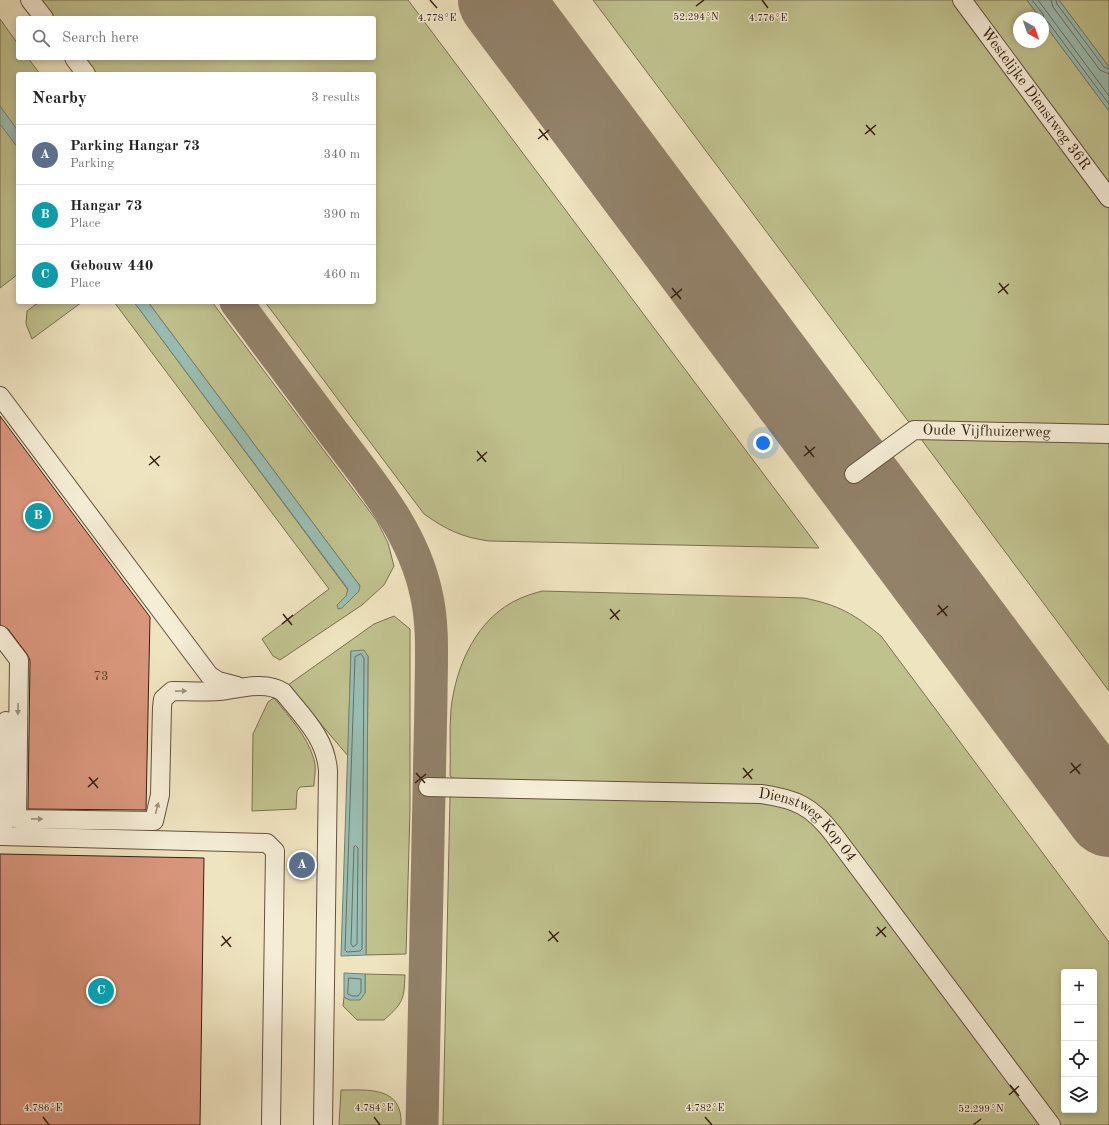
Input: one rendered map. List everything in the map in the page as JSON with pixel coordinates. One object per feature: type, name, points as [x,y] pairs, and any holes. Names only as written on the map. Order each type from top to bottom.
[{"type":"lane","points":[[30,0],[42,16]]},
{"type":"lane","name":"Westelijke Dienstweg 36R","points":[[962,0],[1109,198]]},
{"type":"lane","points":[[76,60],[84,72]]},
{"type":"lane","points":[[0,396],[210,675],[218,681],[242,687]]},
{"type":"lane","name":"Oude Vijfhuizerweg","points":[[854,474],[914,430],[1109,434]]},
{"type":"lane","points":[[0,635],[19,660],[17,819],[154,821],[160,795],[163,699],[172,691],[219,691],[242,687],[277,688],[283,692],[319,737],[327,758],[328,794],[323,1125]]},
{"type":"lane","points":[[0,653],[7,662],[1,836],[267,843],[275,851],[271,1125]]},
{"type":"lane","name":"Dienstweg Kop 04","points":[[428,787],[761,794],[780,797],[801,804],[825,823],[1050,1125]]},
{"type":"green space","points":[[39,0],[408,0],[819,548],[489,541],[462,535],[424,514],[266,304],[376,304],[376,72],[94,72],[84,60],[376,60],[376,16],[51,16]]},
{"type":"green space","points":[[593,0],[956,0],[1109,205],[1109,429],[911,425]]},
{"type":"green space","points":[[967,0],[1027,0],[1036,12],[1013,12],[1013,48],[1049,48],[1049,30],[1109,111],[1109,191]]},
{"type":"green space","points":[[1059,0],[1109,0],[1109,67]]},
{"type":"green space","points":[[0,19],[16,41],[16,60],[30,60],[38,72],[16,72],[16,276],[0,288]]},
{"type":"green space","points":[[36,304],[79,304],[32,339],[26,324],[27,311]]},
{"type":"green space","points":[[115,304],[135,304],[348,590],[346,596],[337,605],[360,586],[149,304],[214,304],[377,521],[388,543],[394,566],[384,585],[362,605],[280,660],[273,656],[262,639],[329,589]]},
{"type":"green space","points":[[930,435],[1109,439],[1109,691],[921,439]]},
{"type":"green space","points":[[542,591],[804,598],[846,611],[881,636],[1109,942],[1109,1125],[1056,1125],[803,800],[460,783],[450,776],[451,709],[458,675],[464,659],[481,629],[493,617],[506,606],[529,595]]},
{"type":"green space","points":[[394,616],[410,629],[410,809],[406,954],[366,955],[368,656],[351,651],[348,756],[288,685],[374,624]]},
{"type":"green space","points":[[274,698],[299,729],[309,746],[315,764],[314,786],[300,787],[297,791],[296,809],[252,811],[253,734],[268,702]]},
{"type":"green space","points":[[459,792],[778,801],[818,823],[1045,1125],[443,1125],[450,797]]},
{"type":"green space","points":[[365,974],[405,975],[403,996],[399,1005],[384,1020],[357,1020],[343,1006],[344,997],[350,1000],[365,993]]},
{"type":"green space","points":[[341,1090],[372,1091],[382,1093],[390,1097],[396,1103],[400,1112],[401,1125],[339,1125]]},
{"type":"water","points":[[1027,0],[1059,0],[1109,67],[1109,111],[1049,30],[1049,12],[1036,12]]},
{"type":"water","points":[[0,106],[16,128],[16,145],[0,124]]},
{"type":"water","points":[[135,304],[149,304],[360,586],[359,591],[342,608],[338,609],[337,605],[346,596],[348,589]]},
{"type":"water","points":[[364,650],[368,656],[366,955],[341,956],[351,651]]},
{"type":"water","points":[[344,973],[365,974],[365,993],[360,1000],[350,1000],[344,997]]},
{"type":"building","points":[[0,416],[150,617],[146,810],[28,809],[30,660],[8,629],[0,625]]},
{"type":"building","points":[[0,854],[204,858],[200,1125],[0,1125]]},
{"type":"taxiway","points":[[237,304],[375,487],[388,507],[411,548],[420,570],[429,606],[432,659],[422,1125]]},
{"type":"runway","points":[[500,0],[1109,815]]},
{"type":"place","name":"Hangar 73","points":[[38,516]]},
{"type":"place","name":"Parking Hangar 73","points":[[302,865]]},
{"type":"place","name":"Gebouw 440","points":[[101,991]]}]
